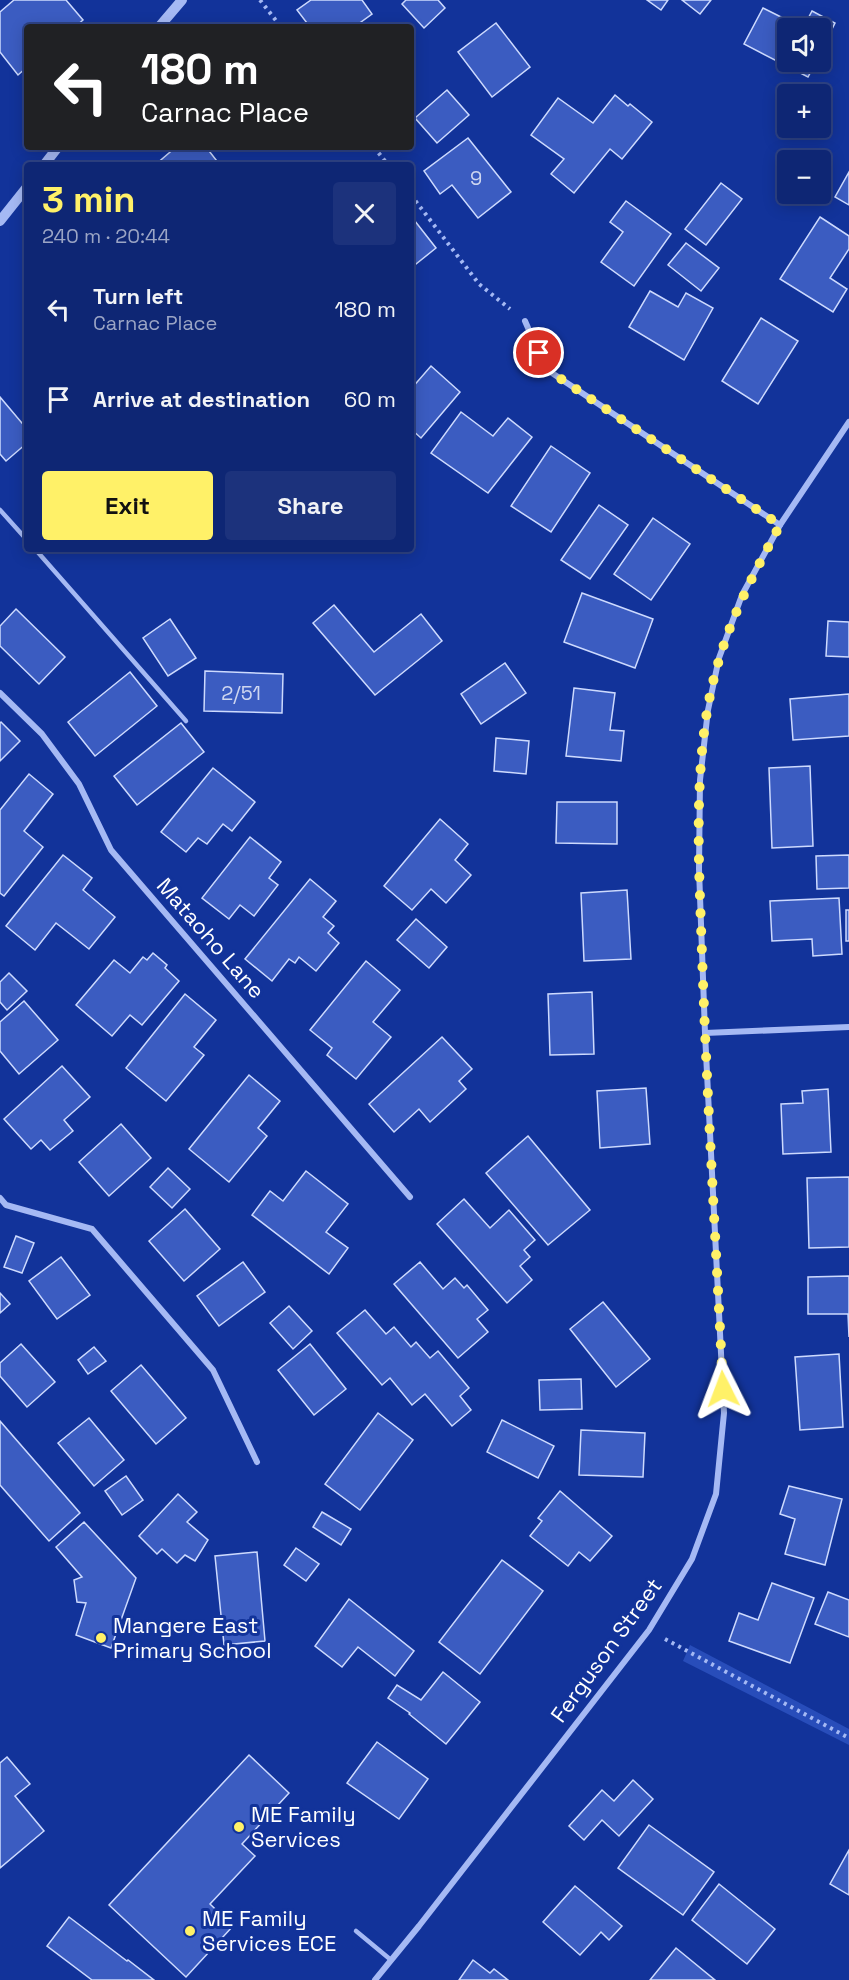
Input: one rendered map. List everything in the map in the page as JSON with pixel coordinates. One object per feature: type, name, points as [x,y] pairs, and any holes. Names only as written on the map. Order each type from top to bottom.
[{"type":"street","points":[[162,24],[182,0]]},
{"type":"street","points":[[46,162],[56,150]]},
{"type":"street","points":[[0,221],[24,191]]},
{"type":"street","points":[[525,321],[546,369],[780,525]]},
{"type":"street","name":"Ferguson Street","points":[[375,1980],[649,1630],[692,1559],[716,1494],[724,1413],[699,869],[700,780],[708,710],[719,658],[742,595],[780,525],[849,422]]},
{"type":"street","name":"Mataoho Lane","points":[[0,693],[42,734],[79,784],[111,850],[410,1197]]},
{"type":"street","points":[[705,1033],[849,1027]]},
{"type":"street","points":[[0,1198],[6,1205],[92,1229],[213,1370],[257,1462]]},
{"type":"lane","points":[[0,510],[24,537]]},
{"type":"lane","points":[[38,552],[186,721]]},
{"type":"lane","points":[[356,1931],[391,1960]]},
{"type":"path","points":[[260,0],[279,24]]},
{"type":"path","points":[[376,150],[386,162]]},
{"type":"path","points":[[414,199],[479,284],[525,321]]},
{"type":"path","points":[[649,1630],[849,1738]]},
{"type":"shaded area","points":[[690,1645],[849,1729],[849,1745],[683,1661]]},
{"type":"building","points":[[14,0],[66,0],[83,20],[78,24],[24,24],[24,70],[18,75],[0,52],[0,12]]},
{"type":"building","points":[[311,0],[362,0],[372,14],[358,24],[308,24],[297,10]]},
{"type":"building","points":[[406,0],[438,0],[445,8],[424,28],[402,4]]},
{"type":"building","points":[[647,0],[668,0],[661,10]]},
{"type":"building","points":[[682,0],[711,0],[700,14]]},
{"type":"building","points":[[763,8],[783,18],[777,18],[777,61],[744,44]]},
{"type":"building","points":[[812,11],[825,18],[808,18]]},
{"type":"building","points":[[496,23],[530,67],[492,97],[458,52]]},
{"type":"building","points":[[798,72],[811,72],[808,77]]},
{"type":"building","points":[[447,90],[469,115],[437,143],[415,118]]},
{"type":"building","points":[[615,95],[652,122],[622,159],[610,149],[574,193],[551,174],[564,159],[531,135],[558,98],[593,123]]},
{"type":"building","points":[[468,138],[511,192],[478,218],[452,185],[440,194],[424,171]]},
{"type":"building","points":[[172,150],[208,150],[218,162],[158,162]]},
{"type":"building","points":[[849,172],[849,205],[835,197]]},
{"type":"building","points":[[721,183],[742,199],[706,245],[685,229]]},
{"type":"building","points":[[626,201],[671,234],[634,286],[601,262],[623,232],[610,222]]},
{"type":"building","points":[[820,217],[849,236],[849,249],[830,278],[847,289],[833,312],[780,279]]},
{"type":"building","points":[[414,220],[436,248],[414,266]]},
{"type":"building","points":[[686,243],[719,268],[701,291],[668,265]]},
{"type":"building","points":[[650,291],[678,307],[686,293],[713,308],[684,360],[629,327]]},
{"type":"building","points":[[761,318],[798,341],[758,404],[722,381]]},
{"type":"building","points":[[431,366],[460,392],[421,438],[414,432],[414,386]]},
{"type":"building","points":[[0,397],[24,425],[24,446],[6,461],[0,454]]},
{"type":"building","points":[[461,412],[493,436],[508,418],[532,437],[488,493],[431,453]]},
{"type":"building","points":[[551,446],[590,473],[551,532],[511,506]]},
{"type":"building","points":[[599,505],[628,525],[590,579],[561,560]]},
{"type":"building","points":[[653,518],[690,544],[651,600],[614,574]]},
{"type":"building","points":[[582,593],[653,619],[635,668],[564,642]]},
{"type":"building","points":[[334,605],[374,652],[421,614],[442,641],[375,695],[313,623]]},
{"type":"building","points":[[16,609],[65,657],[39,684],[0,646],[0,626]]},
{"type":"building","points":[[170,619],[196,658],[168,676],[143,638]]},
{"type":"building","points":[[828,621],[849,622],[849,657],[826,656]]},
{"type":"building","points":[[505,663],[526,693],[481,724],[461,694]]},
{"type":"building","points":[[205,671],[283,674],[282,713],[204,711]]},
{"type":"building","points":[[130,672],[157,706],[95,756],[68,722]]},
{"type":"building","points":[[574,688],[615,693],[610,730],[624,731],[621,761],[566,756]]},
{"type":"building","points":[[849,694],[849,736],[793,740],[790,699]]},
{"type":"building","points":[[0,723],[20,741],[0,761]]},
{"type":"building","points":[[181,723],[204,752],[137,805],[114,776]]},
{"type":"building","points":[[496,738],[529,741],[526,774],[494,771]]},
{"type":"building","points":[[810,766],[813,846],[772,848],[769,768]]},
{"type":"building","points":[[213,768],[255,802],[232,831],[223,824],[207,844],[198,838],[186,852],[161,832]]},
{"type":"building","points":[[29,774],[53,794],[24,831],[43,847],[4,896],[0,893],[0,810]]},
{"type":"building","points":[[557,802],[617,802],[617,844],[556,843]]},
{"type":"building","points":[[440,819],[468,844],[455,860],[471,875],[446,903],[431,889],[412,910],[384,886]]},
{"type":"building","points":[[250,837],[281,862],[269,878],[278,885],[254,916],[240,905],[229,919],[202,898]]},
{"type":"building","points":[[63,855],[92,878],[83,890],[115,917],[89,949],[56,923],[35,950],[6,926]]},
{"type":"building","points":[[849,855],[849,888],[817,889],[816,856]]},
{"type":"building","points":[[310,879],[336,901],[323,917],[334,926],[328,933],[339,943],[316,971],[299,957],[295,963],[289,959],[272,981],[245,959]]},
{"type":"building","points":[[627,890],[631,959],[584,961],[581,893]]},
{"type":"building","points":[[839,898],[842,954],[813,956],[812,939],[772,941],[770,901]]},
{"type":"building","points":[[846,910],[849,910],[849,941],[846,941]]},
{"type":"building","points":[[416,919],[447,947],[429,968],[397,940]]},
{"type":"building","points":[[153,953],[167,965],[165,968],[179,981],[142,1025],[130,1015],[112,1036],[76,1005],[114,960],[130,973],[143,957],[147,960]]},
{"type":"building","points":[[366,961],[400,990],[373,1022],[391,1037],[356,1079],[327,1055],[332,1048],[310,1030]]},
{"type":"building","points":[[9,973],[27,991],[7,1010],[0,1002],[0,982]]},
{"type":"building","points":[[592,992],[594,1054],[550,1055],[548,994]]},
{"type":"building","points":[[185,994],[216,1020],[194,1047],[204,1055],[166,1101],[126,1068]]},
{"type":"building","points":[[24,1001],[58,1040],[19,1074],[0,1051],[0,1022]]},
{"type":"building","points":[[442,1037],[472,1069],[459,1081],[466,1089],[430,1122],[419,1109],[394,1132],[369,1104]]},
{"type":"building","points":[[62,1066],[90,1097],[64,1120],[73,1131],[50,1150],[41,1140],[31,1149],[4,1119]]},
{"type":"building","points":[[249,1075],[280,1101],[258,1128],[267,1136],[229,1182],[189,1149]]},
{"type":"building","points":[[646,1088],[650,1144],[600,1148],[597,1091]]},
{"type":"building","points":[[828,1089],[831,1152],[783,1154],[781,1104],[803,1103],[802,1091]]},
{"type":"building","points":[[121,1124],[151,1158],[109,1196],[79,1162]]},
{"type":"building","points":[[528,1136],[590,1210],[548,1245],[486,1173]]},
{"type":"building","points":[[168,1168],[190,1189],[172,1208],[150,1187]]},
{"type":"building","points":[[306,1171],[348,1204],[326,1232],[348,1248],[329,1274],[252,1215],[270,1191],[283,1201]]},
{"type":"building","points":[[849,1177],[849,1247],[809,1248],[807,1178]]},
{"type":"building","points":[[464,1199],[490,1228],[509,1210],[535,1240],[524,1250],[530,1257],[520,1266],[532,1280],[507,1303],[437,1224]]},
{"type":"building","points":[[185,1209],[220,1249],[184,1281],[149,1241]]},
{"type":"building","points":[[16,1236],[34,1243],[22,1273],[4,1267]]},
{"type":"building","points":[[61,1257],[90,1295],[57,1319],[29,1281]]},
{"type":"building","points":[[243,1262],[265,1292],[219,1326],[197,1296]]},
{"type":"building","points":[[420,1262],[443,1289],[455,1278],[464,1288],[467,1285],[488,1310],[477,1319],[488,1332],[458,1358],[394,1284]]},
{"type":"building","points":[[849,1276],[849,1337],[848,1314],[808,1314],[808,1277]]},
{"type":"building","points":[[0,1293],[10,1304],[0,1313]]},
{"type":"building","points":[[603,1302],[650,1359],[616,1387],[570,1329]]},
{"type":"building","points":[[289,1306],[312,1331],[293,1349],[270,1323]]},
{"type":"building","points":[[365,1310],[386,1334],[394,1327],[411,1347],[416,1342],[430,1358],[438,1351],[469,1388],[460,1396],[471,1410],[452,1426],[425,1394],[412,1405],[390,1378],[382,1385],[337,1333]]},
{"type":"building","points":[[21,1344],[55,1382],[27,1407],[0,1376],[0,1363]]},
{"type":"building","points":[[310,1344],[346,1389],[314,1415],[278,1370]]},
{"type":"building","points":[[94,1347],[106,1361],[88,1374],[78,1360]]},
{"type":"building","points":[[839,1354],[843,1427],[800,1430],[795,1357]]},
{"type":"building","points":[[141,1365],[186,1418],[156,1444],[111,1391]]},
{"type":"building","points":[[581,1379],[582,1409],[540,1410],[539,1380]]},
{"type":"building","points":[[378,1413],[413,1440],[360,1510],[325,1484]]},
{"type":"building","points":[[89,1418],[124,1460],[94,1486],[58,1443]]},
{"type":"building","points":[[502,1420],[554,1446],[538,1478],[487,1452]]},
{"type":"building","points":[[0,1421],[80,1513],[49,1541],[0,1485]]},
{"type":"building","points":[[581,1430],[645,1433],[643,1477],[579,1475]]},
{"type":"building","points":[[126,1476],[143,1500],[122,1515],[105,1491]]},
{"type":"building","points":[[789,1486],[842,1499],[825,1565],[785,1554],[795,1519],[780,1514]]},
{"type":"building","points":[[560,1491],[612,1536],[590,1561],[579,1552],[568,1566],[530,1536],[542,1521],[538,1518]]},
{"type":"building","points":[[178,1494],[197,1512],[187,1522],[208,1540],[195,1561],[185,1555],[177,1563],[162,1549],[157,1554],[139,1536]]},
{"type":"building","points":[[322,1512],[351,1529],[341,1545],[313,1527]]},
{"type":"building","points":[[84,1522],[136,1578],[111,1648],[76,1635],[86,1603],[77,1602],[74,1580],[82,1577],[56,1547]]},
{"type":"building","points":[[296,1548],[319,1564],[306,1581],[284,1565]]},
{"type":"building","points":[[257,1552],[265,1641],[224,1645],[215,1556]]},
{"type":"building","points":[[502,1560],[543,1591],[480,1674],[439,1642]]},
{"type":"building","points":[[772,1583],[814,1598],[790,1663],[729,1641],[739,1613],[758,1620]]},
{"type":"building","points":[[828,1592],[849,1600],[849,1637],[815,1624]]},
{"type":"building","points":[[349,1599],[414,1651],[395,1676],[358,1647],[342,1667],[315,1646]]},
{"type":"building","points":[[443,1672],[480,1702],[446,1744],[410,1713],[388,1698],[397,1685],[421,1700]]},
{"type":"building","points":[[377,1742],[428,1779],[399,1819],[347,1783]]},
{"type":"building","points":[[249,1755],[289,1793],[242,1844],[255,1856],[210,1904],[233,1926],[186,1977],[109,1905]]},
{"type":"building","points":[[7,1757],[30,1784],[15,1796],[44,1831],[0,1868],[0,1763]]},
{"type":"building","points":[[633,1780],[653,1799],[619,1836],[602,1820],[584,1840],[569,1826],[602,1790],[614,1801]]},
{"type":"building","points":[[649,1825],[714,1872],[683,1915],[618,1868]]},
{"type":"building","points":[[849,1850],[849,1895],[830,1884]]},
{"type":"building","points":[[719,1884],[775,1929],[747,1964],[692,1920]]},
{"type":"building","points":[[575,1886],[622,1926],[609,1940],[601,1932],[580,1955],[543,1922]]},
{"type":"building","points":[[69,1917],[154,1980],[92,1980],[47,1946]]},
{"type":"building","points":[[676,1948],[715,1980],[650,1980]]},
{"type":"building","points":[[473,1960],[490,1973],[494,1969],[508,1980],[459,1980]]},
{"type":"place","name":"Mangere East Primary School","points":[[101,1638]]},
{"type":"place","name":"ME Family Services","points":[[239,1827]]},
{"type":"place","name":"ME Family Services ECE","points":[[190,1931]]},
{"type":"route","points":[[539,353],[546,369],[780,525],[742,595],[719,658],[708,710],[700,780],[699,869],[702,963],[723,1389]]}]
